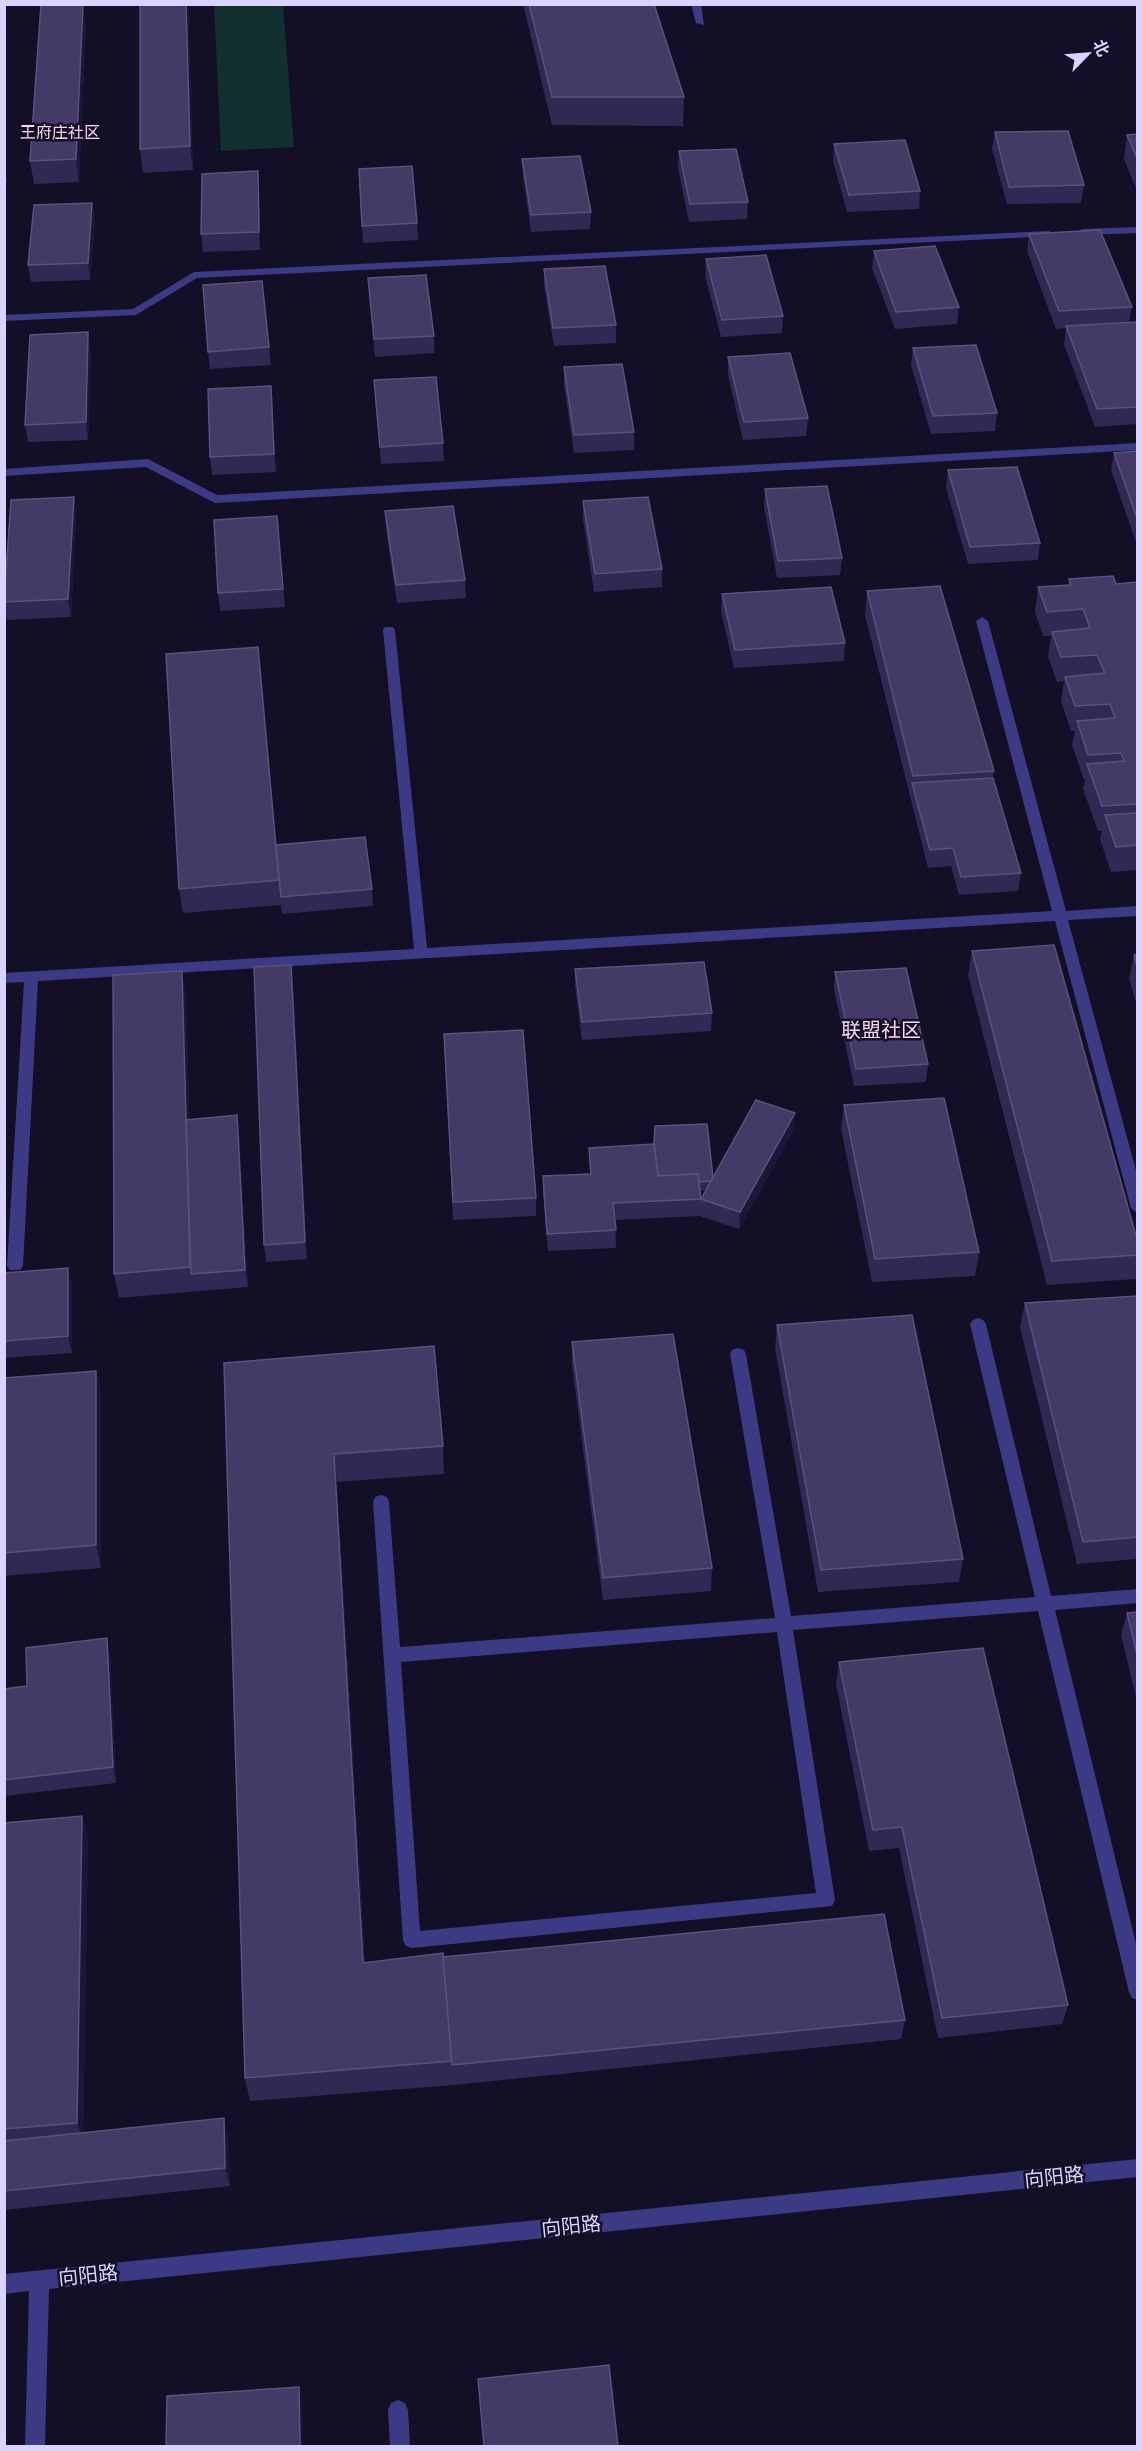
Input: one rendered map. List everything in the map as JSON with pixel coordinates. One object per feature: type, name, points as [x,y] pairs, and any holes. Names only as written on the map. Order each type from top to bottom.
[{"type":"street","points":[[696,4],[701,23]]},
{"type":"street","points":[[4,318],[136,312],[194,275],[1137,230]]},
{"type":"street","points":[[4,473],[148,463],[215,499],[1137,446]]},
{"type":"street","points":[[982,621],[1137,1208]]},
{"type":"street","points":[[389,630],[421,953]]},
{"type":"street","points":[[4,978],[1137,911]]},
{"type":"street","points":[[15,1266],[31,976]]},
{"type":"street","points":[[978,1324],[1137,1992]]},
{"type":"street","points":[[381,1502],[412,1940],[826,1900],[784,1623],[738,1354]]},
{"type":"street","points":[[392,1655],[1137,1596]]},
{"type":"street","name":"向阳路","points":[[4,2284],[1137,2168]]},
{"type":"street","points":[[35,2446],[39,2280]]},
{"type":"street","points":[[398,2410],[400,2446]]},
{"type":"green space","points":[[214,5],[283,5],[294,147],[221,151]]},
{"type":"building","points":[[41,4],[83,4],[76,159],[30,161]]},
{"type":"building","points":[[140,4],[186,4],[190,146],[140,149]]},
{"type":"building","points":[[529,4],[654,4],[684,97],[552,97]]},
{"type":"building","points":[[1068,131],[1084,185],[1009,187],[995,132]]},
{"type":"building","points":[[1137,134],[1137,158],[1127,135]]},
{"type":"building","points":[[905,140],[920,191],[849,195],[834,144]]},
{"type":"building","points":[[736,149],[748,202],[690,204],[679,151]]},
{"type":"building","points":[[580,156],[591,212],[531,215],[522,159]]},
{"type":"building","points":[[412,166],[417,223],[362,226],[359,169]]},
{"type":"building","points":[[258,171],[259,232],[201,234],[202,174]]},
{"type":"building","points":[[92,203],[88,263],[28,265],[34,205]]},
{"type":"building","points":[[1100,230],[1132,307],[1059,311],[1029,234]]},
{"type":"building","points":[[935,246],[959,307],[896,312],[874,251]]},
{"type":"building","points":[[766,255],[783,316],[722,320],[706,259]]},
{"type":"building","points":[[605,266],[616,325],[553,328],[544,269]]},
{"type":"building","points":[[426,275],[434,336],[374,339],[368,278]]},
{"type":"building","points":[[262,281],[269,347],[208,352],[203,285]]},
{"type":"building","points":[[1137,322],[1137,407],[1097,409],[1066,326]]},
{"type":"building","points":[[88,332],[86,422],[25,425],[30,335]]},
{"type":"building","points":[[976,345],[997,413],[933,416],[913,348]]},
{"type":"building","points":[[790,353],[808,418],[744,422],[728,357]]},
{"type":"building","points":[[622,364],[634,432],[574,435],[564,367]]},
{"type":"building","points":[[436,377],[443,443],[380,447],[374,380]]},
{"type":"building","points":[[271,386],[274,454],[210,457],[208,389]]},
{"type":"building","points":[[1137,451],[1137,518],[1114,453]]},
{"type":"building","points":[[1017,467],[1040,543],[970,547],[948,470]]},
{"type":"building","points":[[827,486],[842,558],[778,561],[765,489]]},
{"type":"building","points":[[74,497],[68,599],[4,602],[11,500]]},
{"type":"building","points":[[648,497],[662,569],[595,574],[583,501]]},
{"type":"building","points":[[453,506],[465,580],[396,585],[385,511]]},
{"type":"building","points":[[277,516],[283,589],[218,593],[214,520]]},
{"type":"building","points":[[1113,576],[1116,584],[1137,582],[1137,804],[1102,806],[1087,764],[1124,761],[1121,753],[1088,755],[1077,721],[1115,718],[1110,704],[1075,706],[1065,677],[1105,673],[1097,655],[1061,657],[1052,632],[1090,628],[1083,609],[1047,612],[1038,587],[1071,585],[1069,579]]},
{"type":"building","points":[[940,586],[994,771],[913,776],[867,591]]},
{"type":"building","points":[[831,587],[845,643],[735,650],[722,594]]},
{"type":"building","points":[[258,647],[279,880],[179,889],[166,654]]},
{"type":"building","points":[[993,778],[1021,873],[961,877],[953,848],[930,850],[912,783]]},
{"type":"building","points":[[1137,813],[1137,845],[1116,847],[1105,815]]},
{"type":"building","points":[[365,837],[372,889],[281,897],[276,845]]},
{"type":"building","points":[[1054,945],[1137,1239],[1137,1255],[1052,1261],[972,951]]},
{"type":"building","points":[[704,962],[712,1013],[582,1022],[575,969]]},
{"type":"building","points":[[291,965],[305,1242],[264,1245],[254,967]]},
{"type":"building","points":[[906,968],[928,1064],[856,1069],[835,972]]},
{"type":"building","points":[[182,971],[190,1267],[114,1274],[113,975]]},
{"type":"building","points":[[523,1030],[536,1198],[453,1202],[444,1034]]},
{"type":"building","points":[[944,1098],[979,1252],[875,1259],[844,1105]]},
{"type":"building","points":[[756,1100],[795,1113],[740,1212],[701,1199]]},
{"type":"building","points":[[237,1115],[245,1270],[191,1274],[186,1120]]},
{"type":"building","points":[[707,1124],[713,1177],[711,1181],[699,1182],[698,1174],[658,1176],[654,1144],[655,1126]]},
{"type":"building","points":[[654,1144],[658,1176],[698,1174],[701,1199],[613,1203],[616,1230],[547,1234],[543,1176],[591,1174],[589,1148]]},
{"type":"building","points":[[68,1268],[68,1336],[4,1341],[4,1273]]},
{"type":"building","points":[[1137,1296],[1137,1537],[1083,1542],[1025,1303]]},
{"type":"building","points":[[912,1315],[963,1559],[821,1570],[777,1325]]},
{"type":"building","points":[[673,1334],[712,1568],[603,1578],[572,1342]]},
{"type":"building","points":[[434,1346],[443,1446],[334,1454],[363,1963],[443,1953],[452,2061],[245,2078],[224,1363]]},
{"type":"building","points":[[96,1371],[96,1545],[4,1553],[4,1378]]},
{"type":"building","points":[[1137,1612],[1137,1654],[1127,1613]]},
{"type":"building","points":[[107,1638],[113,1767],[4,1780],[4,1689],[27,1686],[26,1648]]},
{"type":"building","points":[[983,1648],[1068,2005],[942,2018],[902,1827],[873,1830],[839,1662]]},
{"type":"building","points":[[82,1816],[77,2123],[4,2129],[4,1823]]},
{"type":"building","points":[[884,1914],[905,2020],[452,2065],[443,1957]]},
{"type":"building","points":[[224,2118],[225,2168],[4,2191],[4,2141]]},
{"type":"building","points":[[609,2365],[618,2446],[484,2446],[478,2379]]},
{"type":"building","points":[[299,2387],[300,2446],[166,2446],[167,2396]]},
{"type":"district","name":"王府庄社区","points":[[60,132]]},
{"type":"district","name":"联盟社区","points":[[881,1030]]}]
